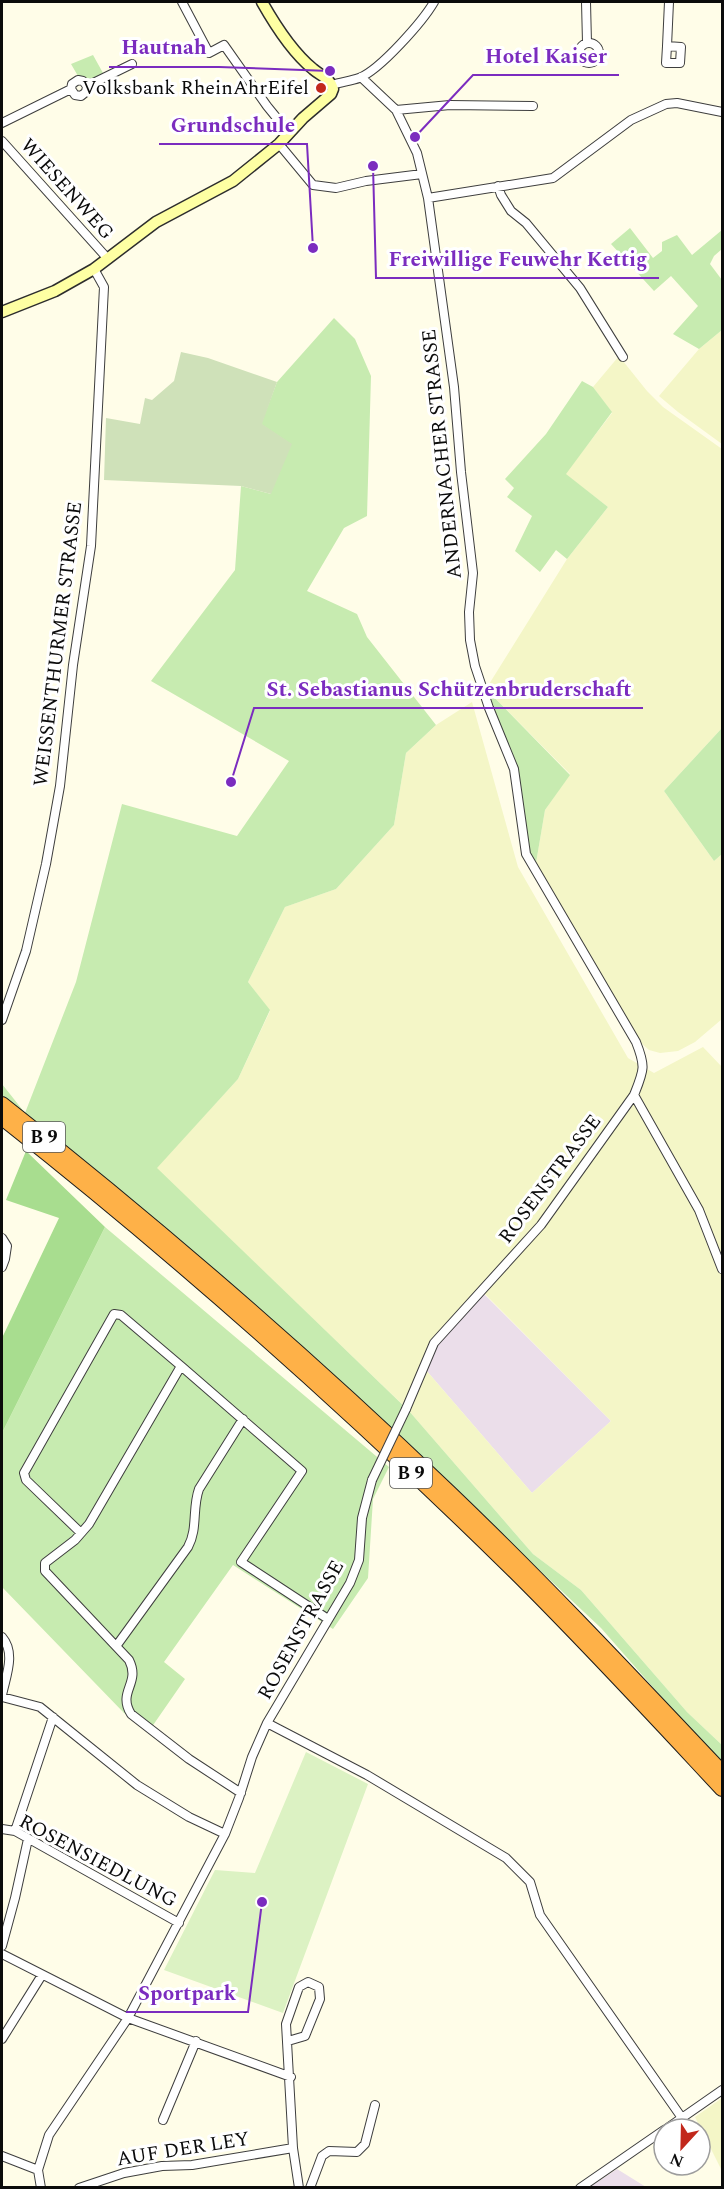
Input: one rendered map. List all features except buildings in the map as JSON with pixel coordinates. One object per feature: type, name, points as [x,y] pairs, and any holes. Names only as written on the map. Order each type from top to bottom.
[{"type":"highway","name":"B 9","points":[[2,1104],[279,1350],[443,1502],[584,1642],[723,1789]]},
{"type":"highway","name":"B 9","points":[[2,1118],[83,1175],[274,1330],[449,1492],[591,1633],[723,1772]]},
{"type":"street","points":[[182,2],[209,53],[224,45],[289,133]]},
{"type":"street","points":[[2,312],[55,291],[94,269],[156,222],[233,181],[279,144],[331,94],[330,81],[312,68],[286,39],[262,2]]},
{"type":"street","points":[[332,85],[361,77],[403,42],[434,2]]},
{"type":"street","points":[[586,2],[587,43]]},
{"type":"street","points":[[667,46],[669,2]]},
{"type":"street","points":[[87,86],[132,64]]},
{"type":"street","name":"ANDERNACHER STRASSE","points":[[361,77],[396,110],[417,153],[428,198],[454,387],[473,573],[469,612],[474,666],[499,736],[514,769],[526,854],[636,1042],[644,1062]]},
{"type":"street","points":[[2,123],[71,89],[72,84],[78,80],[83,81],[87,86],[86,92],[81,96],[75,95],[71,89]]},
{"type":"street","points":[[428,198],[553,178],[631,120],[666,104],[677,103],[723,112]]},
{"type":"street","points":[[396,110],[450,105],[533,106]]},
{"type":"street","name":"WIESENWEG","points":[[2,141],[108,260]]},
{"type":"street","points":[[279,144],[313,185],[336,188],[366,181],[422,174]]},
{"type":"street","points":[[498,186],[511,211],[526,223],[580,288],[623,357]]},
{"type":"street","name":"WEISSENTHURMER STRASSE","points":[[2,1020],[26,951],[46,864],[60,786],[73,665],[91,546],[104,287],[94,269]]},
{"type":"street","name":"ROSENSTRASSE","points":[[38,2170],[49,2135],[128,2018],[179,1923],[225,1834],[252,1757],[267,1723],[350,1583],[359,1560],[362,1518],[372,1480],[434,1343],[540,1225],[633,1095],[640,1080],[644,1062]]},
{"type":"street","points":[[633,1095],[699,1210],[723,1269]]},
{"type":"street","points":[[2,1238],[7,1246],[2,1267]]},
{"type":"street","points":[[81,1533],[26,1480],[24,1473],[114,1314],[121,1316],[181,1366],[302,1471],[241,1562],[328,1619]]},
{"type":"street","points":[[181,1366],[103,1500],[81,1533],[45,1563],[45,1571],[129,1659],[134,1669],[134,1677],[126,1697],[127,1707],[131,1714],[189,1759],[241,1793]]},
{"type":"street","points":[[117,1645],[188,1547],[193,1537],[195,1500],[243,1419]]},
{"type":"street","points":[[2,1637],[8,1644],[10,1653],[2,1696],[40,1707],[137,1785],[189,1817],[225,1834]]},
{"type":"street","points":[[15,1831],[53,1717]]},
{"type":"street","points":[[267,1723],[367,1775],[506,1858],[530,1882],[540,1915],[681,2117]]},
{"type":"street","name":"ROSENSIEDLUNG","points":[[2,1829],[15,1831],[179,1923]]},
{"type":"street","points":[[2,1946],[28,1839]]},
{"type":"street","points":[[2,1954],[128,2018],[291,2077]]},
{"type":"street","points":[[2,2039],[42,1975]]},
{"type":"street","points":[[288,2041],[305,2036],[320,1999],[319,1987],[315,1984],[308,1982],[299,1987],[286,2024],[291,2077],[293,2148],[299,2187]]},
{"type":"street","points":[[163,2120],[196,2041]]},
{"type":"street","points":[[683,2117],[723,2090]]},
{"type":"street","points":[[310,2187],[322,2156],[329,2151],[357,2152],[364,2144],[375,2105]]},
{"type":"street","points":[[580,2187],[652,2139]]},
{"type":"street","name":"AUF DER LEY","points":[[79,2187],[124,2173],[162,2166],[192,2165],[293,2148]]},
{"type":"street","points":[[2,2156],[38,2170],[41,2187]]},
{"type":"shaded area","points":[[484,1294],[611,1421],[532,1493],[425,1369],[438,1344]]},
{"type":"shaded area","points":[[617,2169],[646,2187],[590,2187]]},
{"type":"green space","points":[[93,55],[103,73],[91,80],[78,76],[71,64]]},
{"type":"green space","points":[[630,228],[653,258],[662,251],[662,242],[677,235],[692,255],[722,230],[722,249],[714,256],[710,264],[722,280],[722,330],[699,349],[673,334],[698,306],[671,276],[654,291],[611,244]]},
{"type":"green space","points":[[334,318],[355,339],[371,376],[367,516],[344,528],[307,591],[357,614],[367,637],[436,725],[406,753],[394,825],[336,889],[285,907],[248,982],[270,1010],[238,1079],[157,1168],[409,1411],[533,1554],[581,1590],[687,1712],[722,1745],[722,1766],[601,1628],[315,1359],[151,1216],[2,1096],[2,1084],[25,1113],[76,982],[122,804],[237,836],[289,761],[151,681],[235,570],[241,486],[271,494],[261,424],[277,382]]},
{"type":"green space","points":[[722,330],[722,444],[659,396],[699,349]]},
{"type":"green space","points":[[181,352],[208,358],[277,382],[262,424],[292,444],[271,494],[241,486],[104,480],[106,418],[140,424],[145,398],[152,400],[174,381]]},
{"type":"green space","points":[[619,356],[663,407],[722,449],[722,728],[664,791],[714,861],[722,854],[722,1019],[695,1042],[678,1051],[660,1053],[649,1050],[640,1042],[536,863],[545,810],[570,774],[486,689],[567,559],[608,507],[565,474],[612,413],[593,387]]},
{"type":"green space","points":[[582,381],[593,387],[612,412],[566,474],[608,507],[567,559],[556,550],[540,572],[515,551],[532,516],[507,497],[514,488],[505,479],[546,434]]},
{"type":"green space","points":[[486,689],[570,775],[545,810],[536,863],[528,851],[517,767]]},
{"type":"green space","points":[[472,702],[518,867],[628,1058],[654,1073],[703,1047],[722,1067],[722,1745],[687,1712],[581,1590],[533,1554],[409,1411],[425,1369],[532,1493],[611,1421],[479,1288],[431,1339],[403,1405],[156,1168],[238,1079],[270,1011],[248,982],[285,907],[336,889],[394,825],[406,753],[436,725]]},
{"type":"green space","points":[[722,728],[722,854],[714,861],[664,791]]},
{"type":"green space","points":[[26,1151],[105,1227],[2,1433],[2,1338],[59,1218],[6,1200]]},
{"type":"green space","points":[[105,1227],[389,1467],[373,1499],[368,1578],[333,1629],[233,1565],[164,1662],[185,1679],[149,1731],[124,1713],[2,1587],[2,1433]]},
{"type":"green space","points":[[306,1752],[368,1784],[283,2013],[164,1970],[215,1870],[255,1873]]},
{"type":"green space","points":[[722,2098],[722,2171],[712,2151],[712,2117],[695,2117]]},
{"type":"place","name":"Hautnah","points":[[330,71]]},
{"type":"place","name":"Volksbank RheinAhrEifel","points":[[321,88]]},
{"type":"place","name":"Hotel Kaiser","points":[[415,137]]},
{"type":"place","name":"Freiwillige Feuwehr Kettig","points":[[373,166]]},
{"type":"place","name":"Grundschule","points":[[313,248]]},
{"type":"place","name":"St. Sebastianus Schützenbruderschaft","points":[[231,782]]},
{"type":"place","name":"Sportpark","points":[[262,1902]]}]
